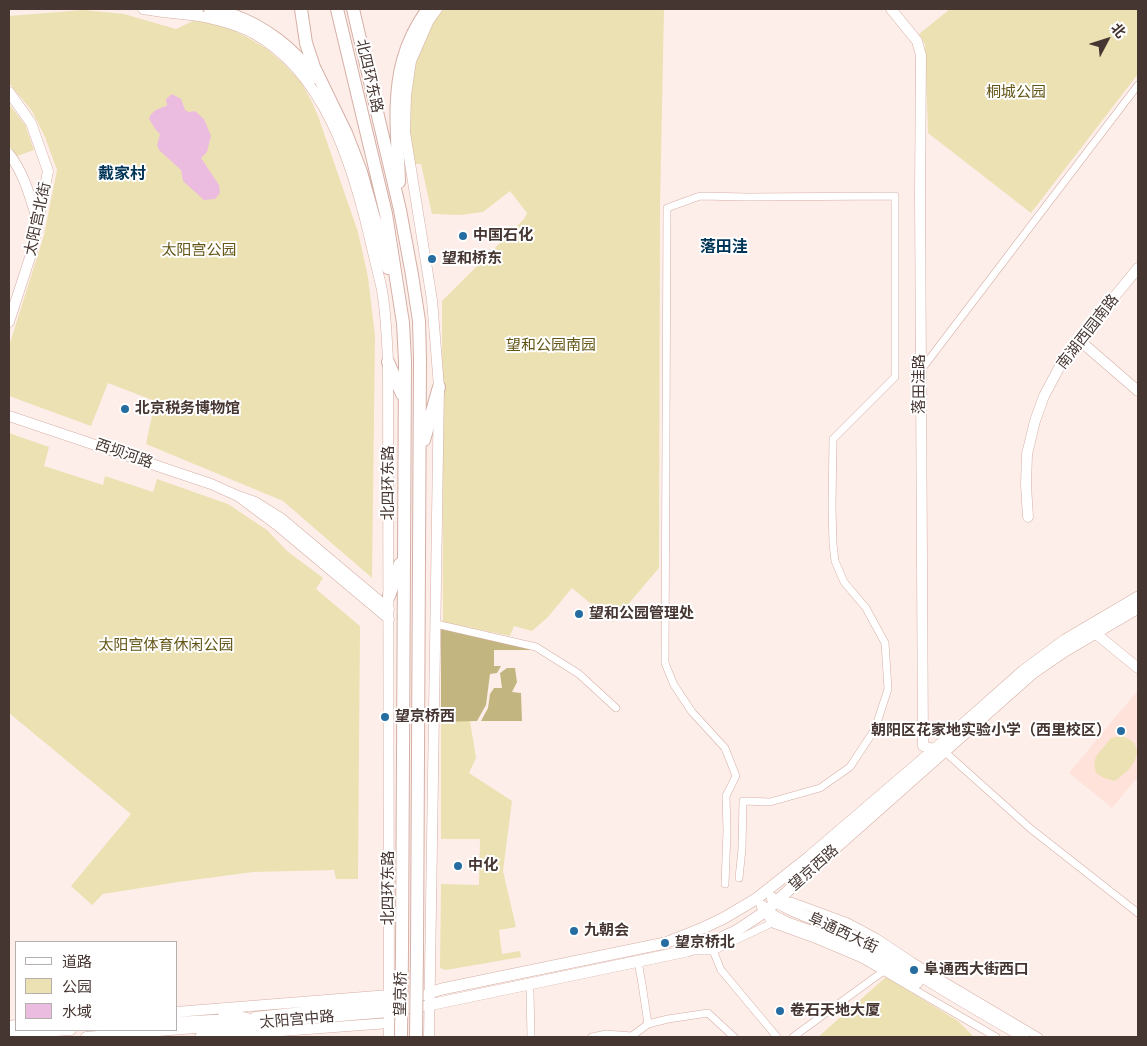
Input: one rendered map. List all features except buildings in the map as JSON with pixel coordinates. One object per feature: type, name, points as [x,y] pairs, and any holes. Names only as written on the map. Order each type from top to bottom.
[{"type":"highway","points":[[301,9],[306,43],[314,67],[346,133],[361,172],[403,322]]},
{"type":"highway","name":"北四环东路","points":[[337,9],[386,214],[403,322],[405,401],[402,950]]},
{"type":"highway","name":"北四环东路","points":[[353,9],[400,210],[419,321],[417,951]]},
{"type":"highway","points":[[400,210],[396,123],[397,91],[403,59],[417,25],[428,9]]},
{"type":"highway","points":[[202,11],[232,15],[253,24],[273,36],[310,71],[326,95]]},
{"type":"highway","points":[[388,362],[405,401]]},
{"type":"highway","points":[[419,457],[439,387]]},
{"type":"highway","points":[[389,596],[404,554]]},
{"type":"highway","name":"望京桥","points":[[401,1037],[402,950]]},
{"type":"highway","name":"望京桥","points":[[416,1037],[417,951]]},
{"type":"main road","name":"望京西路","points":[[1092,629],[1138,597]]},
{"type":"main road","name":"望京西路","points":[[429,1005],[711,947],[766,911],[1023,671],[1065,640],[1138,608]]},
{"type":"main road","name":"望京西路","points":[[429,993],[529,970],[665,943],[703,928],[724,918],[767,891],[940,750]]},
{"type":"main road","name":"阜通西大街","points":[[767,891],[776,902],[853,934],[880,949],[946,992],[1024,1037]]},
{"type":"main road","name":"阜通西大街","points":[[756,899],[766,911],[783,920],[865,952],[886,968],[1009,1037]]},
{"type":"street","name":"北四环东路","points":[[143,9],[163,12],[202,11],[252,33],[276,49],[293,64],[309,84],[321,104],[350,166],[382,290],[387,330],[388,362],[389,1037]]},
{"type":"street","name":"北四环东路","points":[[429,1005],[439,387],[432,300],[405,132],[406,95],[411,61],[428,20],[437,9]]},
{"type":"street","name":"落田洼路","points":[[891,9],[917,41],[921,55],[920,370],[923,746],[940,750]]},
{"type":"street","points":[[920,370],[1138,85]]},
{"type":"street","name":"太阳宫北街","points":[[9,92],[32,123],[48,171],[33,248],[9,322]]},
{"type":"street","points":[[9,154],[26,184],[38,222]]},
{"type":"street","points":[[725,884],[726,796],[736,776],[725,748],[692,712],[674,685],[665,663],[668,208],[700,196],[895,196],[895,377],[833,439],[832,508],[835,561],[844,582],[866,608],[885,643],[888,689],[876,729],[850,767],[820,788],[770,802],[743,801],[739,878]]},
{"type":"street","name":"南湖西园南路","points":[[1028,517],[1027,454],[1035,421],[1044,396],[1060,366],[1079,340],[1138,268]]},
{"type":"street","points":[[1079,340],[1138,390]]},
{"type":"street","name":"西坝河路","points":[[9,416],[211,484],[254,502],[282,519],[389,614]]},
{"type":"street","points":[[436,624],[536,647],[578,674],[616,708]]},
{"type":"street","points":[[1092,629],[1138,668]]},
{"type":"street","points":[[940,750],[1031,829],[1138,912]]},
{"type":"street","points":[[776,902],[791,901],[848,922],[876,937],[937,977],[1039,1037]]},
{"type":"street","points":[[766,911],[770,923]]},
{"type":"street","points":[[777,1037],[721,970],[711,947],[770,923],[783,920]]},
{"type":"street","points":[[770,923],[886,968],[996,1037]]},
{"type":"street","points":[[638,961],[648,1024]]},
{"type":"street","points":[[423,1037],[389,966],[430,967]]},
{"type":"street","points":[[793,1037],[886,968]]},
{"type":"street","points":[[530,992],[531,1037]]},
{"type":"street","points":[[409,1005],[429,993]]},
{"type":"street","name":"太阳宫中路","points":[[200,1037],[409,1005]]},
{"type":"street","points":[[389,1008],[429,1005],[429,1037]]},
{"type":"street","name":"太阳宫中路","points":[[178,1012],[212,1009],[389,1008]]},
{"type":"street","name":"太阳宫中路","points":[[178,1022],[389,1008]]},
{"type":"street","name":"太阳宫中路","points":[[178,1030],[389,1008]]},
{"type":"street","points":[[212,1009],[246,1018]]},
{"type":"street","points":[[592,1037],[606,1034],[632,1036],[648,1024],[708,1013],[734,1037]]},
{"type":"street","points":[[212,1036],[235,1025]]},
{"type":"street","points":[[9,1034],[55,1031]]},
{"type":"street","name":"太阳宫中路","points":[[86,1037],[160,1031]]},
{"type":"shaded area","points":[[441,628],[534,650],[494,650],[494,666],[501,666],[497,673],[490,674],[486,705],[477,721],[441,722]]},
{"type":"shaded area","points":[[507,668],[515,668],[517,682],[512,692],[521,693],[522,721],[481,721],[488,708],[490,694],[494,688],[502,688],[500,673]]},
{"type":"shaded area","name":"朝阳区花家地实验小学（西里校区）","points":[[1138,690],[1138,777],[1112,808],[1069,773]]},
{"type":"green space","name":"望和公园南园","points":[[443,9],[664,9],[660,208],[659,568],[613,622],[572,588],[548,617],[532,631],[514,626],[510,636],[443,622],[442,301],[524,219],[527,213],[510,191],[483,212],[460,215],[432,214],[421,164],[414,164],[407,123],[408,93],[416,58],[429,28]]},
{"type":"green space","name":"桐城公园","points":[[950,9],[1138,9],[1138,74],[1031,213],[928,133],[925,44],[919,34]]},
{"type":"green space","name":"太阳宫公园","points":[[83,10],[124,14],[176,29],[195,20],[224,26],[267,49],[301,82],[312,102],[358,232],[368,277],[375,336],[372,578],[283,501],[146,444],[155,401],[108,383],[91,426],[9,396],[9,346],[44,235],[57,170],[45,137],[32,111],[9,83],[9,16]]},
{"type":"green space","points":[[9,104],[25,125],[34,150],[17,156],[9,146]]},
{"type":"green space","name":"太阳宫体育休闲公园","points":[[9,433],[49,447],[44,466],[103,485],[105,476],[153,492],[157,479],[228,504],[267,530],[287,551],[323,578],[316,589],[360,626],[358,879],[336,879],[334,870],[253,872],[103,894],[92,905],[71,886],[131,814],[9,713]]},
{"type":"green space","points":[[441,628],[470,721],[476,758],[469,773],[512,801],[503,871],[516,927],[499,930],[502,954],[520,951],[521,957],[446,970],[440,968],[441,884],[479,885],[480,839],[441,839]]},
{"type":"green space","points":[[1122,736],[1133,742],[1137,753],[1128,770],[1114,781],[1096,773],[1094,762],[1097,755],[1111,738]]},
{"type":"green space","points":[[886,977],[958,1021],[974,1037],[818,1037]]},
{"type":"water","points":[[172,94],[181,99],[185,110],[189,112],[195,111],[204,119],[211,136],[207,152],[201,158],[219,185],[220,193],[215,199],[204,200],[183,181],[181,170],[159,150],[157,145],[160,134],[149,119],[153,112],[167,106],[166,99]]},
{"type":"place","name":"中国石化","points":[[463,236]]},
{"type":"place","name":"望和桥东","points":[[432,259]]},
{"type":"place","name":"北京税务博物馆","points":[[125,409]]},
{"type":"place","name":"望和公园管理处","points":[[579,614]]},
{"type":"place","name":"望京桥西","points":[[385,717]]},
{"type":"place","name":"朝阳区花家地实验小学（西里校区）","points":[[1121,731]]},
{"type":"place","name":"中化","points":[[458,866]]},
{"type":"place","name":"九朝会","points":[[574,931]]},
{"type":"place","name":"望京桥北","points":[[665,943]]},
{"type":"place","name":"阜通西大街西口","points":[[914,970]]},
{"type":"place","name":"卷石天地大厦","points":[[780,1011]]},
{"type":"district","name":"戴家村","points":[[122,174]]},
{"type":"district","name":"落田洼","points":[[724,247]]}]
